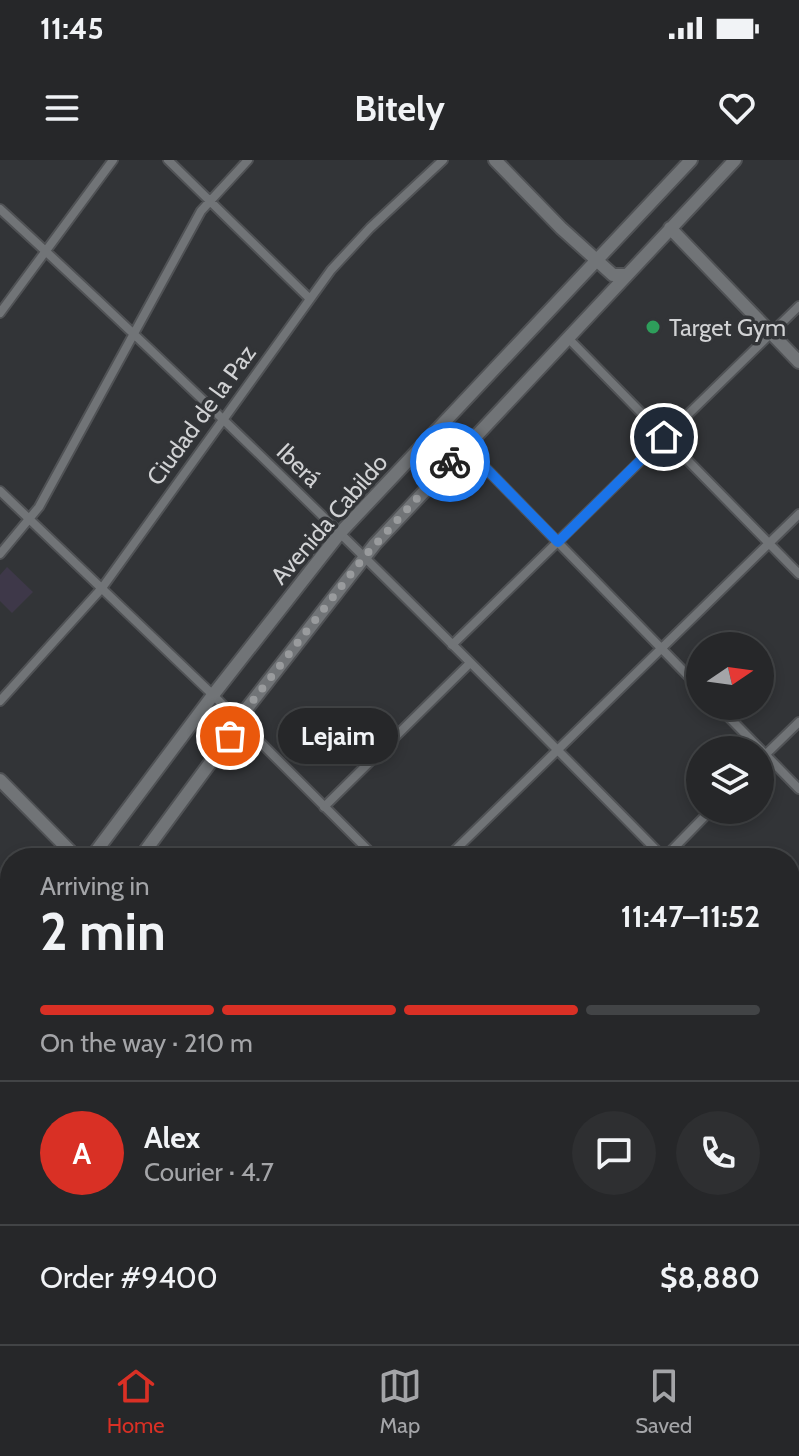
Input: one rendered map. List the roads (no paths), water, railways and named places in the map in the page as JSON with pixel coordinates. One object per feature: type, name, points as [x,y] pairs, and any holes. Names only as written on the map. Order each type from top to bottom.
[{"type":"main road","points":[[495,160],[613,275],[627,275]]},
{"type":"main road","name":"Avenida Cabildo","points":[[98,848],[340,533],[691,160]]},
{"type":"main road","points":[[147,848],[364,557],[464,446],[735,160]]},
{"type":"main road","points":[[670,228],[799,362]]},
{"type":"main road","points":[[0,780],[67,848]]},
{"type":"street","points":[[0,313],[113,160]]},
{"type":"street","points":[[168,160],[309,298]]},
{"type":"street","points":[[0,554],[39,507],[201,211],[248,160]]},
{"type":"street","name":"Ciudad de la Paz","points":[[0,701],[102,588],[331,270],[370,228],[443,160]]},
{"type":"street","name":"Iberá","points":[[0,209],[134,333],[340,533],[654,848]]},
{"type":"street","points":[[452,645],[799,306]]},
{"type":"street","points":[[568,338],[799,574]]},
{"type":"street","points":[[464,446],[686,674]]},
{"type":"street","points":[[0,491],[213,695],[364,848]]},
{"type":"street","points":[[457,848],[799,514]]},
{"type":"street","points":[[324,807],[470,663]]},
{"type":"street","points":[[730,720],[744,736]]},
{"type":"street","points":[[774,747],[799,722]]},
{"type":"street","points":[[774,767],[799,789]]},
{"type":"street","points":[[674,848],[697,824]]},
{"type":"place","name":"Target Gym","points":[[653,327]]},
{"type":"place","name":"Lejaim","points":[[230,736]]}]
